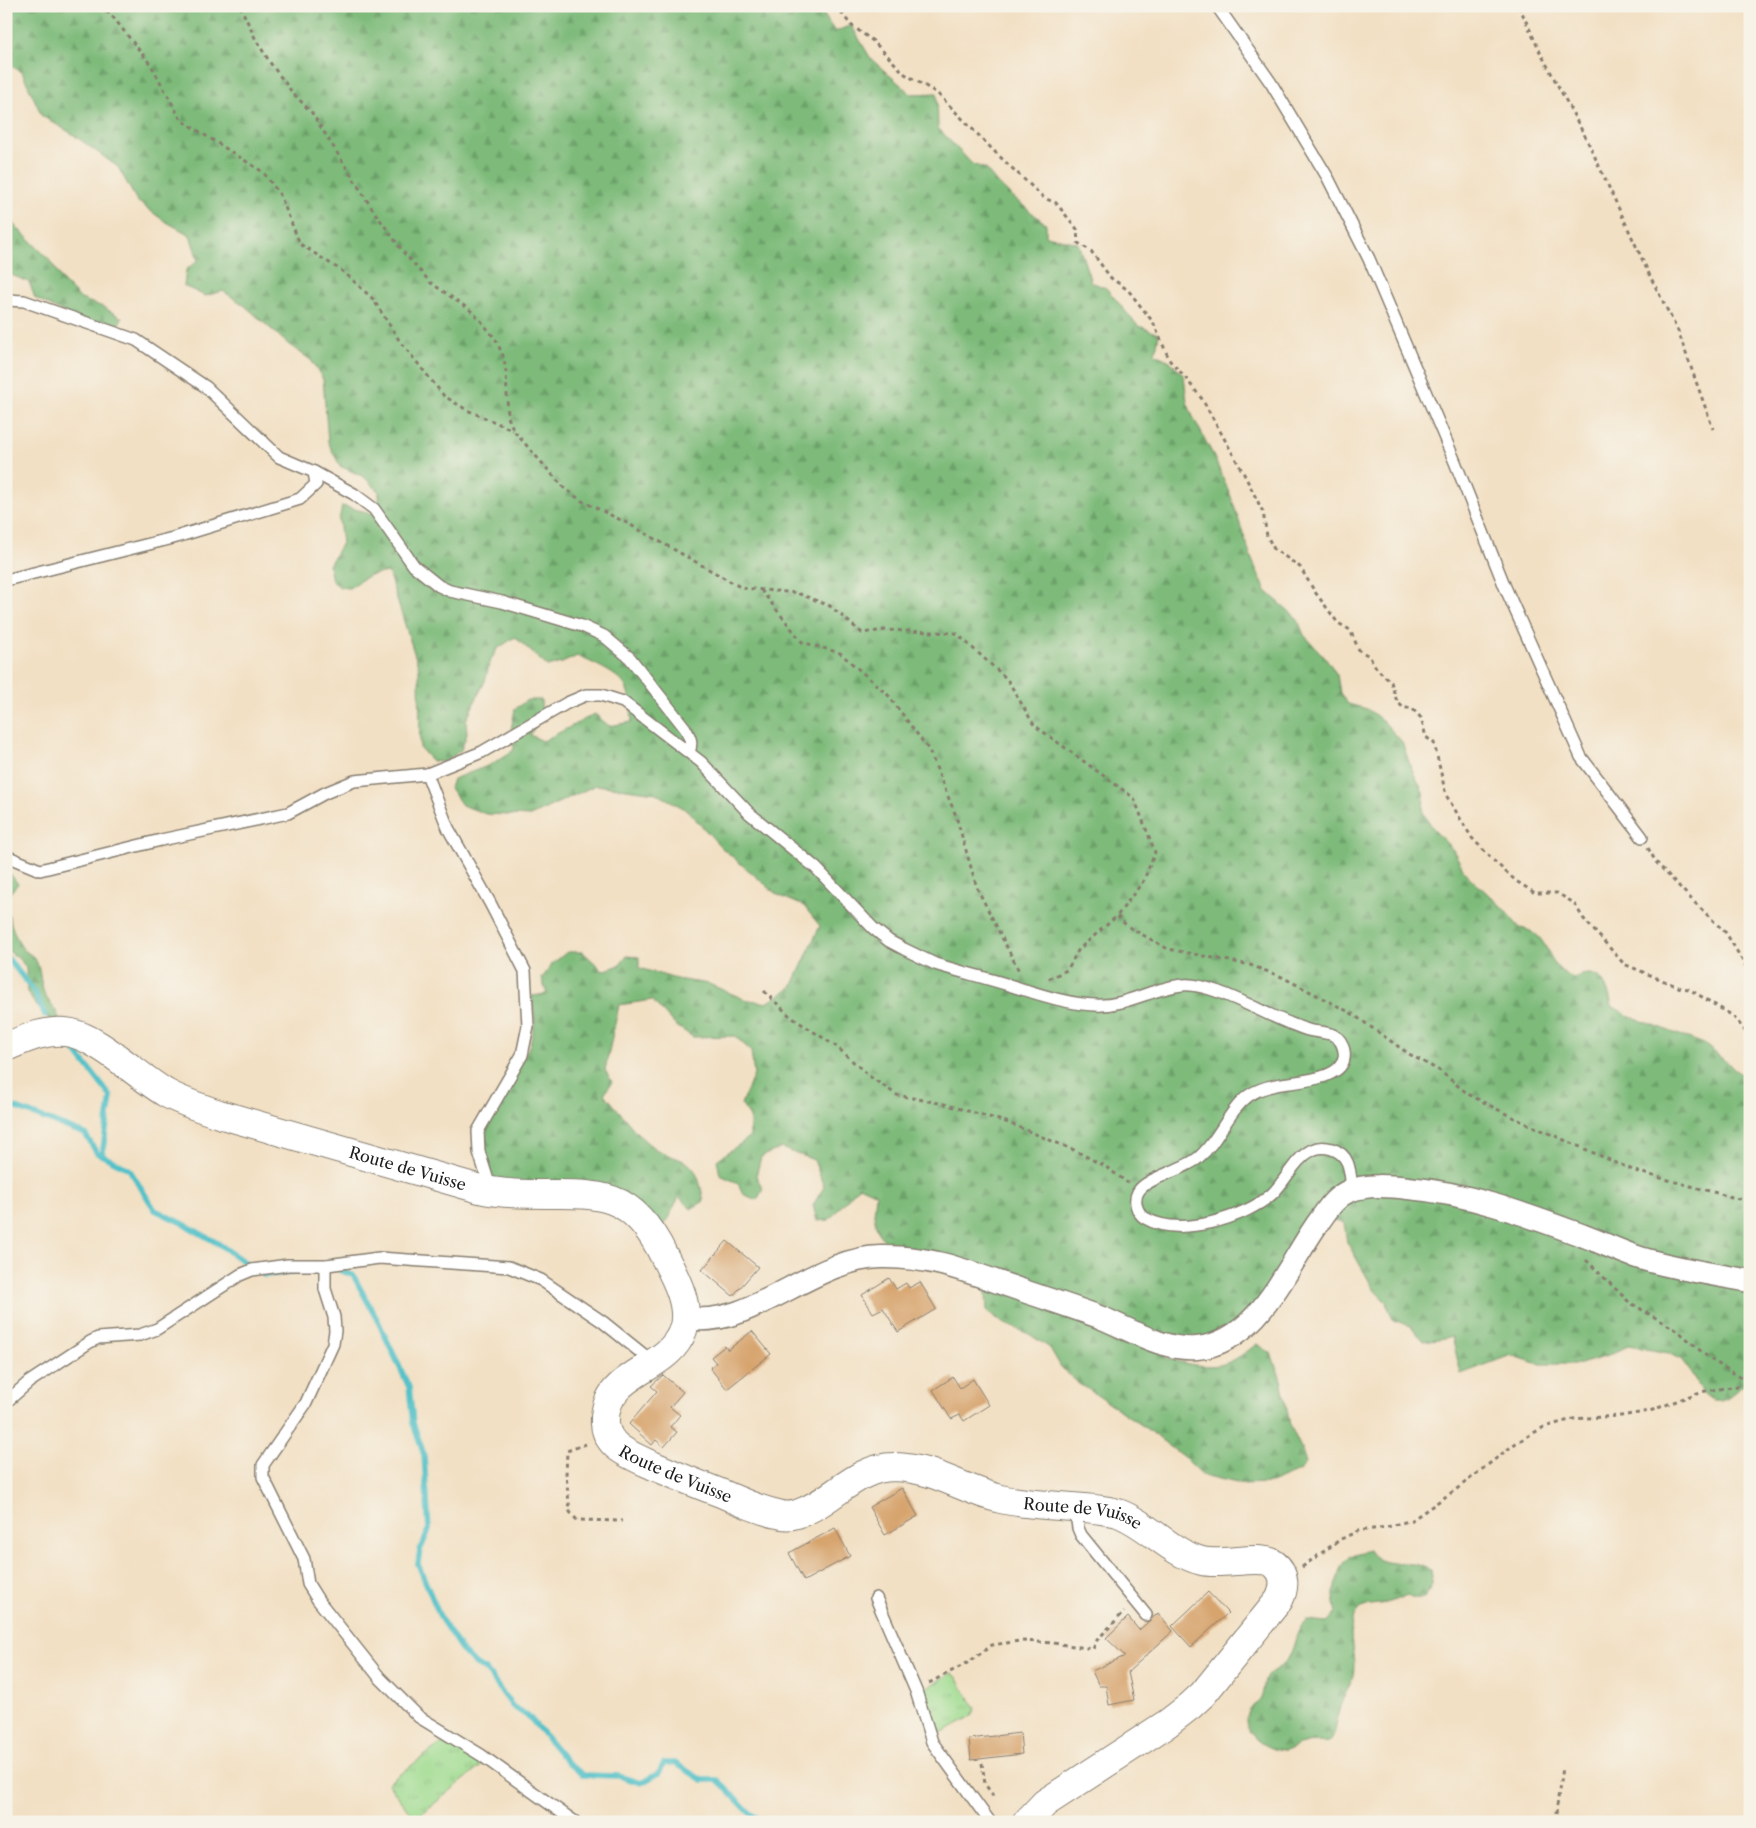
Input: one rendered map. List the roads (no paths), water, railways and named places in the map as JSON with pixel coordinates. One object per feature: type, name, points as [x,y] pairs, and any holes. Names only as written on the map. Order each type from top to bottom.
[{"type":"street","name":"Route de Vuisse","points":[[6,1047],[45,1033],[64,1032],[76,1034],[96,1044],[166,1093],[193,1105],[319,1144],[406,1166],[491,1191],[508,1194],[594,1196],[611,1199],[624,1206],[644,1223],[659,1245],[678,1285],[686,1318],[677,1342],[654,1363],[622,1383],[611,1396],[608,1404],[605,1421],[610,1440],[620,1449],[639,1459],[759,1508],[784,1515],[800,1514],[861,1476],[875,1470],[890,1467],[910,1468],[932,1472],[1001,1499],[1111,1511],[1124,1515],[1181,1552],[1200,1561],[1214,1563],[1260,1561],[1271,1563],[1278,1568],[1283,1579],[1282,1594],[1203,1694],[1168,1723],[1045,1803],[1026,1822]]},
{"type":"street","points":[[686,1318],[711,1319],[744,1309],[840,1264],[871,1257],[906,1257],[959,1268],[1098,1317],[1164,1344],[1186,1348],[1200,1348],[1228,1339],[1253,1320],[1269,1300],[1295,1257],[1339,1196],[1352,1190],[1394,1186],[1429,1190],[1522,1213],[1644,1259],[1686,1270],[1750,1281]]},
{"type":"lane","points":[[1217,6],[1271,83],[1328,178],[1369,259],[1455,462],[1505,587],[1581,757],[1642,837]]},
{"type":"lane","points":[[6,300],[24,301],[136,340],[206,387],[280,457],[314,472],[354,494],[374,509],[414,566],[439,586],[502,602],[582,626],[604,636],[630,658],[685,728],[691,738],[692,745],[689,752]]},
{"type":"lane","points":[[6,580],[173,538],[300,499],[316,484],[314,472]]},
{"type":"lane","points":[[6,856],[40,870],[161,840],[288,813],[325,792],[354,781],[427,774],[482,752],[567,703],[591,695],[612,698],[623,702],[689,752],[711,771],[749,813],[816,868],[873,928],[889,941],[919,958],[1059,1000],[1097,1006],[1115,1003],[1184,984],[1195,985],[1215,991],[1288,1023],[1333,1035],[1339,1040],[1344,1047],[1345,1055],[1340,1068],[1333,1073],[1320,1077],[1257,1090],[1240,1105],[1209,1147],[1198,1158],[1186,1166],[1150,1182],[1138,1191],[1136,1206],[1140,1214],[1146,1219],[1177,1226],[1208,1223],[1226,1218],[1263,1201],[1274,1192],[1303,1156],[1320,1148],[1330,1148],[1344,1156],[1349,1165],[1352,1190]]},
{"type":"lane","points":[[427,774],[448,828],[525,971],[528,1026],[522,1055],[478,1131],[479,1152],[491,1191]]},
{"type":"lane","points":[[6,1402],[29,1382],[90,1342],[98,1338],[140,1335],[158,1330],[240,1275],[252,1270],[288,1264],[327,1266],[380,1258],[509,1266],[549,1285],[604,1322],[654,1363]]},
{"type":"lane","points":[[327,1266],[325,1270],[325,1289],[334,1317],[335,1331],[333,1344],[306,1403],[263,1464],[263,1478],[304,1560],[308,1584],[318,1600],[380,1678],[419,1717],[481,1755],[575,1822]]},
{"type":"lane","points":[[1075,1507],[1081,1535],[1146,1615]]},
{"type":"lane","points":[[876,1598],[916,1691],[932,1742],[990,1822]]},
{"type":"waterway","points":[[6,956],[34,991],[45,1015]]},
{"type":"waterway","points":[[73,1048],[111,1097],[102,1155]]},
{"type":"waterway","points":[[6,1104],[85,1134],[97,1153],[129,1169],[155,1210],[219,1244],[248,1265]]},
{"type":"waterway","points":[[264,1275],[308,1271]]},
{"type":"waterway","points":[[341,1271],[353,1275],[378,1321],[409,1387],[413,1423],[424,1455],[429,1530],[420,1550],[418,1564],[441,1619],[463,1652],[476,1665],[486,1670],[512,1706],[530,1718],[568,1763],[583,1775],[619,1776],[641,1783],[659,1773],[664,1763],[675,1763],[702,1780],[718,1780],[750,1813],[763,1822]]}]
